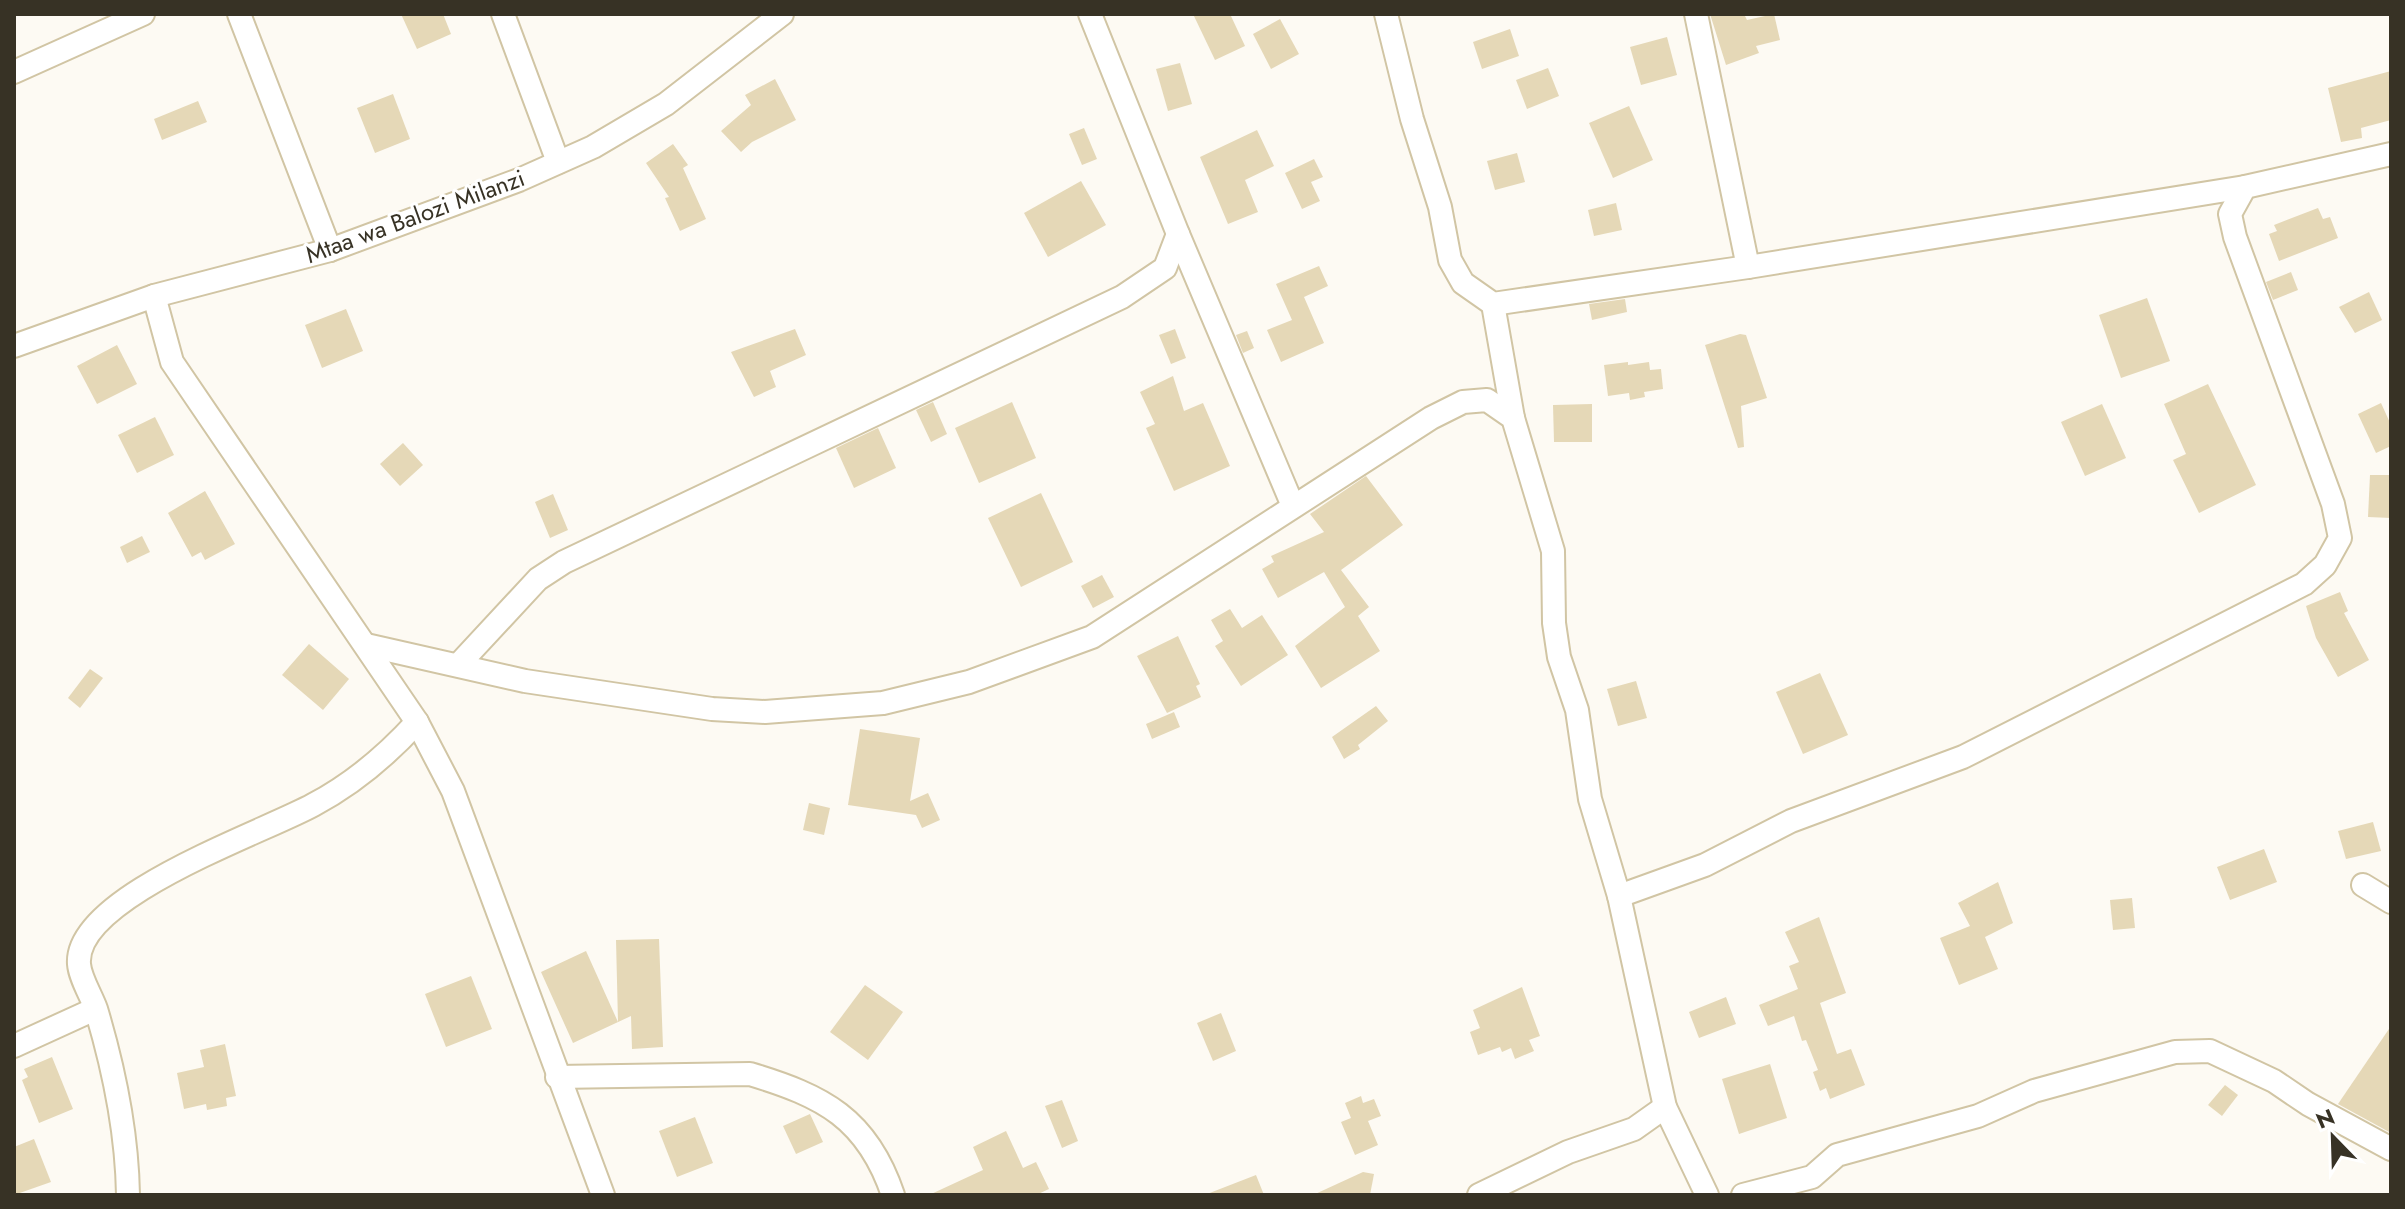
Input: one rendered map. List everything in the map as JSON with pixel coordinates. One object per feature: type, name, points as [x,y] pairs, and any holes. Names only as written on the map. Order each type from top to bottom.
[{"type":"street","points":[[14,72],[143,14]]},
{"type":"street","points":[[239,14],[330,250]]},
{"type":"street","points":[[503,14],[558,162]]},
{"type":"street","name":"Mtaa wa Balozi Milanzi","points":[[14,346],[154,296],[330,250],[593,147],[666,104],[782,14]]},
{"type":"street","points":[[1090,14],[1178,234],[1293,506]]},
{"type":"street","points":[[1386,14],[1412,119],[1440,207],[1450,260],[1463,283],[1493,304],[1748,267],[2245,187],[2391,154]]},
{"type":"street","points":[[1696,14],[1748,267]]},
{"type":"street","points":[[1619,896],[1705,865],[1791,821],[1963,757],[2304,584],[2325,565],[2340,538],[2333,504],[2235,237],[2230,214],[2235,200],[2245,187]]},
{"type":"street","points":[[460,663],[538,579],[564,562],[1122,297],[1165,268],[1178,234]]},
{"type":"street","points":[[154,296],[172,362],[417,722],[453,791],[603,1195]]},
{"type":"street","points":[[1493,304],[1513,418],[1553,551],[1554,623],[1559,657],[1577,710],[1590,799],[1619,896],[1665,1107],[1703,1187],[1740,1195],[1812,1177],[1837,1155],[1978,1116],[2034,1091],[2175,1052],[2210,1051],[2274,1081],[2308,1104],[2391,1149]]},
{"type":"street","points":[[366,645],[460,663],[525,681],[712,709],[765,712],[883,703],[969,682],[1092,637],[1161,596],[1206,561],[1463,402],[1487,400],[1513,418]]},
{"type":"street","points":[[128,1195],[120,1109],[95,1009],[78,963],[86,937],[108,910],[147,883],[316,804],[393,749],[417,722]]},
{"type":"street","points":[[2363,885],[2391,902]]},
{"type":"street","points":[[14,1046],[95,1009]]},
{"type":"street","points":[[557,1077],[750,1074],[777,1082],[837,1109],[855,1125],[872,1147],[893,1195]]},
{"type":"street","points":[[1479,1195],[1568,1152],[1634,1129],[1665,1107]]},
{"type":"building","points":[[401,14],[443,14],[451,34],[417,49]]},
{"type":"building","points":[[1193,14],[1230,14],[1245,46],[1215,60]]},
{"type":"building","points":[[1710,14],[1744,14],[1747,20],[1774,14],[1780,40],[1756,46],[1759,53],[1726,65]]},
{"type":"building","points":[[1280,19],[1299,54],[1271,69],[1253,34]]},
{"type":"building","points":[[1510,29],[1519,56],[1482,69],[1473,42]]},
{"type":"building","points":[[1667,37],[1677,75],[1641,85],[1630,47]]},
{"type":"building","points":[[1180,63],[1192,104],[1168,111],[1156,69]]},
{"type":"building","points":[[1548,68],[1559,96],[1527,109],[1516,80]]},
{"type":"building","points":[[2391,71],[2391,120],[2361,128],[2362,138],[2341,142],[2328,88]]},
{"type":"building","points":[[775,79],[796,120],[752,142],[741,152],[721,131],[751,105],[745,95]]},
{"type":"building","points":[[393,94],[410,139],[375,153],[357,108]]},
{"type":"building","points":[[198,101],[207,122],[162,140],[154,119]]},
{"type":"building","points":[[1629,106],[1653,160],[1613,178],[1589,123]]},
{"type":"building","points":[[1084,128],[1097,159],[1082,165],[1069,134]]},
{"type":"building","points":[[1257,130],[1274,166],[1245,180],[1258,212],[1228,224],[1200,157]]},
{"type":"building","points":[[673,144],[688,165],[683,168],[706,219],[680,231],[665,198],[669,197],[646,163]]},
{"type":"building","points":[[1517,153],[1525,182],[1495,190],[1487,161]]},
{"type":"building","points":[[1314,159],[1323,177],[1311,182],[1320,201],[1302,209],[1285,173]]},
{"type":"building","points":[[1081,181],[1106,225],[1048,257],[1024,213]]},
{"type":"building","points":[[1616,203],[1622,230],[1594,236],[1588,210]]},
{"type":"building","points":[[2318,208],[2323,219],[2330,217],[2338,238],[2279,261],[2269,234],[2277,231],[2274,225]]},
{"type":"building","points":[[1319,266],[1328,286],[1304,297],[1324,343],[1281,362],[1267,330],[1292,320],[1276,284]]},
{"type":"building","points":[[2291,272],[2298,290],[2273,300],[2266,282]]},
{"type":"building","points":[[2369,292],[2382,320],[2355,333],[2339,307]]},
{"type":"building","points":[[2147,298],[2170,361],[2121,378],[2099,315]]},
{"type":"building","points":[[1625,299],[1627,312],[1592,320],[1589,304]]},
{"type":"building","points":[[346,309],[363,351],[322,368],[305,325]]},
{"type":"building","points":[[795,329],[806,355],[770,371],[776,387],[754,397],[731,352]]},
{"type":"building","points":[[1175,329],[1186,358],[1171,364],[1159,335]]},
{"type":"building","points":[[1247,331],[1254,348],[1243,353],[1236,335]]},
{"type":"building","points":[[1746,335],[1767,398],[1741,406],[1744,447],[1738,448],[1705,345]]},
{"type":"building","points":[[117,345],[137,384],[97,404],[77,366]]},
{"type":"building","points":[[1628,362],[1628,365],[1649,362],[1650,370],[1661,369],[1663,389],[1644,392],[1645,397],[1630,400],[1629,393],[1608,396],[1604,365]]},
{"type":"building","points":[[1173,376],[1184,411],[1203,403],[1230,466],[1174,491],[1146,428],[1155,424],[1140,392]]},
{"type":"building","points":[[2208,384],[2256,485],[2199,513],[2173,460],[2186,454],[2164,404]]},
{"type":"building","points":[[933,402],[947,434],[931,442],[916,410]]},
{"type":"building","points":[[1012,402],[1036,458],[979,483],[955,428]]},
{"type":"building","points":[[2381,403],[2391,425],[2391,446],[2376,453],[2358,414]]},
{"type":"building","points":[[1592,404],[1592,442],[1554,442],[1553,405]]},
{"type":"building","points":[[2102,404],[2126,458],[2085,476],[2061,422]]},
{"type":"building","points":[[155,417],[174,455],[137,473],[118,435]]},
{"type":"building","points":[[878,428],[896,468],[854,488],[836,448]]},
{"type":"building","points":[[403,443],[423,465],[400,486],[380,464]]},
{"type":"building","points":[[2370,475],[2391,475],[2391,518],[2368,517]]},
{"type":"building","points":[[1366,476],[1403,525],[1341,570],[1369,607],[1358,616],[1380,651],[1321,688],[1295,646],[1345,607],[1324,572],[1278,598],[1262,569],[1274,562],[1271,556],[1324,532],[1310,514]]},
{"type":"building","points":[[205,491],[235,544],[205,560],[201,552],[192,557],[168,513]]},
{"type":"building","points":[[1041,493],[1073,562],[1021,587],[988,518]]},
{"type":"building","points":[[553,494],[568,530],[550,538],[535,502]]},
{"type":"building","points":[[142,536],[150,552],[127,563],[120,547]]},
{"type":"building","points":[[1102,575],[1114,597],[1093,608],[1081,586]]},
{"type":"building","points":[[2340,592],[2348,611],[2344,613],[2369,660],[2338,677],[2316,638],[2306,606]]},
{"type":"building","points":[[1230,609],[1242,628],[1262,615],[1288,655],[1241,686],[1215,646],[1223,641],[1211,620]]},
{"type":"building","points":[[1178,636],[1200,684],[1196,686],[1201,697],[1167,713],[1137,656]]},
{"type":"building","points":[[309,644],[349,679],[323,710],[282,675]]},
{"type":"building","points":[[90,669],[103,678],[80,708],[68,698]]},
{"type":"building","points":[[1820,673],[1848,735],[1803,754],[1776,692]]},
{"type":"building","points":[[1636,681],[1647,718],[1618,726],[1607,689]]},
{"type":"building","points":[[1376,706],[1388,721],[1358,745],[1360,749],[1344,759],[1332,737]]},
{"type":"building","points":[[1174,712],[1180,727],[1152,739],[1146,724]]},
{"type":"building","points":[[860,729],[920,738],[910,801],[928,793],[940,820],[922,828],[916,815],[848,805]]},
{"type":"building","points":[[809,803],[830,808],[824,835],[803,830]]},
{"type":"building","points":[[2373,822],[2381,851],[2346,859],[2338,831]]},
{"type":"building","points":[[2264,849],[2277,882],[2230,900],[2217,867]]},
{"type":"building","points":[[1998,882],[2013,923],[1985,937],[1998,969],[1959,985],[1940,938],[1970,926],[1958,903]]},
{"type":"building","points":[[2132,898],[2135,928],[2113,930],[2110,900]]},
{"type":"building","points":[[1819,917],[1846,993],[1820,1003],[1837,1054],[1851,1049],[1865,1085],[1830,1099],[1826,1088],[1820,1091],[1813,1072],[1818,1070],[1806,1040],[1802,1041],[1794,1016],[1768,1026],[1759,1005],[1798,989],[1789,966],[1799,962],[1785,932]]},
{"type":"building","points":[[659,939],[663,1047],[632,1049],[631,1016],[573,1043],[541,972],[586,951],[618,1022],[616,940]]},
{"type":"building","points":[[471,976],[492,1029],[446,1047],[425,994]]},
{"type":"building","points":[[865,985],[903,1012],[868,1060],[830,1032]]},
{"type":"building","points":[[1522,987],[1540,1036],[1529,1040],[1534,1051],[1515,1059],[1511,1048],[1502,1052],[1500,1047],[1478,1055],[1470,1032],[1480,1028],[1473,1010]]},
{"type":"building","points":[[1726,997],[1736,1024],[1699,1038],[1689,1012]]},
{"type":"building","points":[[1221,1013],[1236,1051],[1213,1061],[1197,1023]]},
{"type":"building","points":[[2391,1026],[2391,1133],[2338,1104]]},
{"type":"building","points":[[225,1044],[236,1096],[226,1098],[227,1106],[207,1110],[206,1104],[184,1109],[177,1073],[204,1067],[200,1050]]},
{"type":"building","points":[[52,1057],[73,1109],[39,1123],[22,1080],[28,1077],[24,1069]]},
{"type":"building","points":[[1770,1064],[1787,1118],[1739,1134],[1722,1079]]},
{"type":"building","points":[[2225,1085],[2238,1095],[2222,1116],[2208,1105]]},
{"type":"building","points":[[1361,1096],[1363,1103],[1374,1099],[1381,1116],[1368,1121],[1378,1145],[1355,1155],[1341,1122],[1351,1118],[1345,1103]]},
{"type":"building","points":[[1062,1100],[1078,1141],[1062,1148],[1045,1106]]},
{"type":"building","points":[[810,1114],[823,1142],[796,1154],[783,1126]]},
{"type":"building","points":[[695,1117],[713,1163],[677,1177],[659,1131]]},
{"type":"building","points":[[1006,1131],[1023,1168],[1036,1162],[1049,1189],[1036,1195],[929,1195],[983,1170],[973,1147]]},
{"type":"building","points":[[34,1139],[51,1182],[14,1195],[14,1147]]},
{"type":"building","points":[[1363,1172],[1374,1174],[1370,1195],[1313,1195]]},
{"type":"building","points":[[1256,1175],[1264,1195],[1207,1195],[1207,1194]]}]
